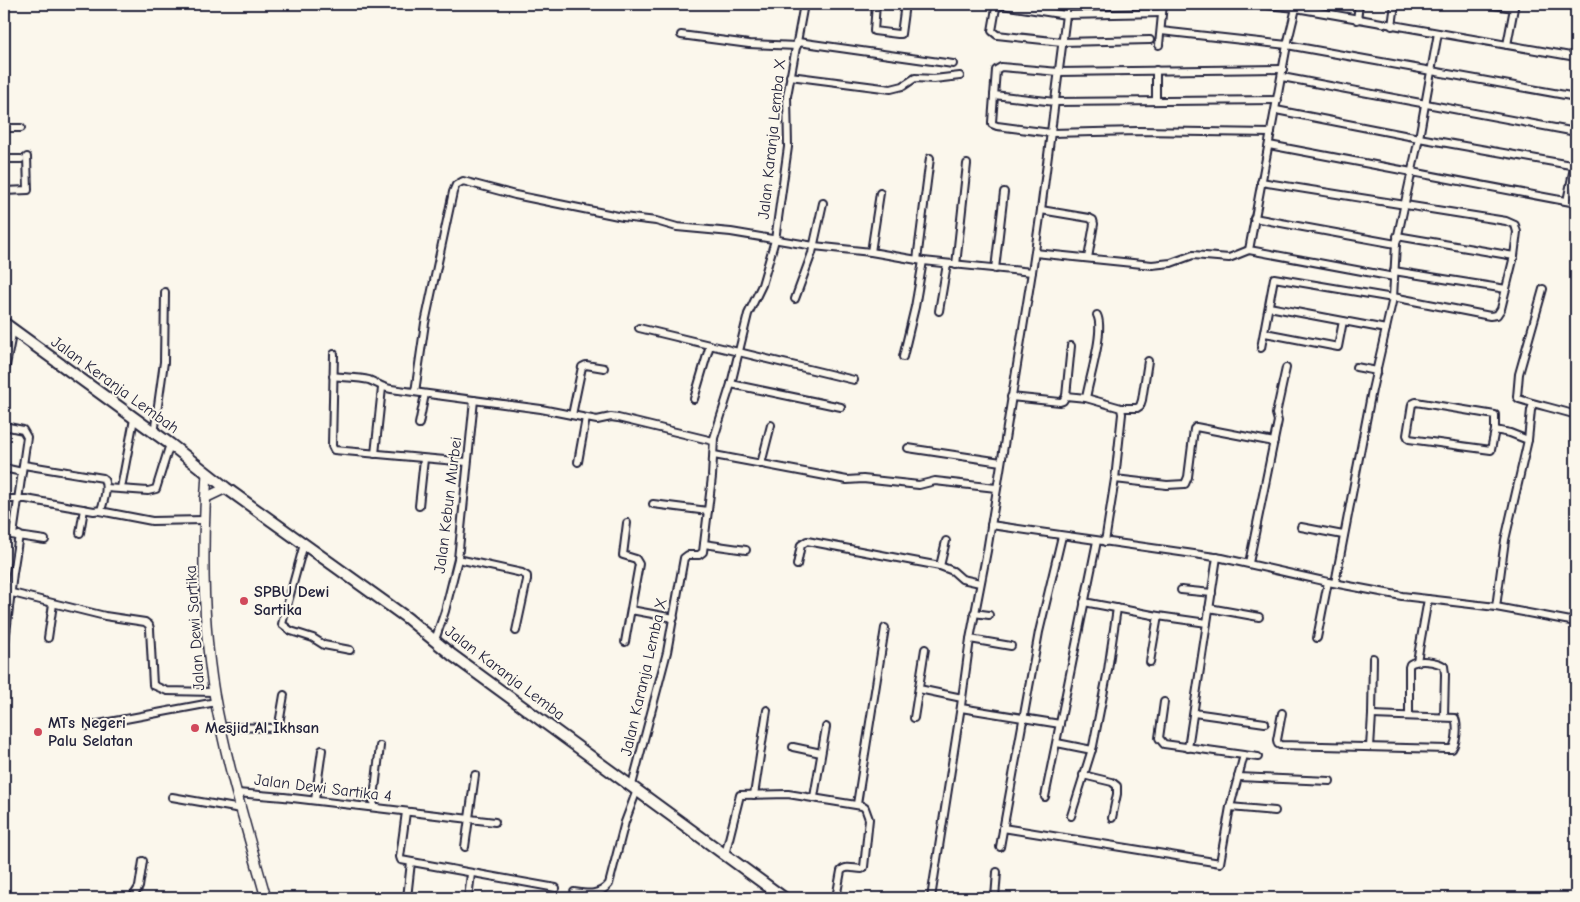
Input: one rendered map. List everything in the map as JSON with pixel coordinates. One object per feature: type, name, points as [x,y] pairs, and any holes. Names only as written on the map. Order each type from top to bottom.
[{"type":"main road","name":"Jalan Keranja Lembah","points":[[4,323],[207,473]]},
{"type":"main road","name":"Jalan Karanja Lemba","points":[[207,473],[784,898]]},
{"type":"main road","name":"Jalan Dewi Sartika","points":[[207,473],[204,520],[206,620],[215,697],[241,809],[266,898]]},
{"type":"main road","points":[[205,498],[226,488]]},
{"type":"street","name":"Jalan Karanja Lemba X","points":[[574,892],[595,894],[604,889],[611,880],[666,656],[684,558],[687,555],[701,554],[704,544],[714,441],[731,384],[748,314],[762,285],[775,240],[788,147],[787,111],[790,76],[804,4]]},
{"type":"street","points":[[876,4],[874,31],[901,34],[905,4]]},
{"type":"street","points":[[930,898],[961,708],[974,614],[991,525],[1042,210],[1066,4]]},
{"type":"street","points":[[1159,45],[1163,4]]},
{"type":"street","points":[[1257,4],[1296,8],[1576,57]]},
{"type":"street","points":[[1356,20],[1359,4]]},
{"type":"street","points":[[1392,26],[1396,4]]},
{"type":"street","points":[[1486,4],[1507,5],[1514,9],[1507,45]]},
{"type":"street","points":[[1150,40],[1062,42],[994,34],[992,31],[996,8],[1006,5],[1066,14],[1162,13]]},
{"type":"street","points":[[1249,250],[1287,45],[1296,8]]},
{"type":"street","points":[[1160,31],[1287,45],[1576,97]]},
{"type":"street","points":[[1317,638],[1362,451],[1393,297],[1397,236],[1419,138],[1438,33]]},
{"type":"street","points":[[681,35],[748,44],[797,44],[953,64]]},
{"type":"street","points":[[1271,133],[1138,131],[1051,133],[994,124],[992,122],[996,70],[999,68],[1059,72],[1284,69]]},
{"type":"street","points":[[1156,70],[1156,100]]},
{"type":"street","points":[[790,76],[891,90],[903,86],[915,78],[934,79],[960,76]]},
{"type":"street","points":[[1282,77],[1576,132]]},
{"type":"street","points":[[994,95],[1056,102],[1278,100]]},
{"type":"street","points":[[1276,110],[1576,166]]},
{"type":"street","points":[[4,128],[22,128]]},
{"type":"street","points":[[1269,145],[1576,203]]},
{"type":"street","points":[[4,159],[24,158],[28,190],[4,191]]},
{"type":"street","points":[[903,357],[915,307],[930,158]]},
{"type":"street","points":[[1567,201],[1576,166],[1576,158]]},
{"type":"street","points":[[956,265],[967,164]]},
{"type":"street","points":[[414,392],[425,323],[450,214],[453,192],[459,182],[472,183],[514,195],[623,217],[656,221],[677,227],[731,232],[814,246],[871,252],[947,264],[1032,272]]},
{"type":"street","points":[[1261,182],[1506,221],[1515,225],[1517,232],[1514,256],[1501,309],[1497,316],[1274,278],[1261,348]]},
{"type":"street","points":[[996,269],[1004,192]]},
{"type":"street","points":[[871,252],[880,193]]},
{"type":"street","points":[[795,299],[814,246],[823,203]]},
{"type":"street","points":[[1042,210],[1093,220],[1094,224],[1088,258]]},
{"type":"street","points":[[1254,218],[1396,244]]},
{"type":"street","points":[[1397,236],[1514,256]]},
{"type":"street","points":[[1034,253],[1152,265],[1171,263],[1193,255],[1228,258],[1249,250],[1394,274],[1506,289]]},
{"type":"street","points":[[939,311],[947,264]]},
{"type":"street","points":[[1543,289],[1519,374],[1516,394],[1519,399],[1533,404],[1560,409],[1576,415]]},
{"type":"street","points":[[154,434],[164,362],[165,292]]},
{"type":"street","points":[[1269,307],[1386,329]]},
{"type":"street","points":[[1086,398],[1099,331],[1098,315]]},
{"type":"street","points":[[1264,333],[1338,347],[1343,320]]},
{"type":"street","points":[[639,328],[854,380]]},
{"type":"street","points":[[4,376],[13,329]]},
{"type":"street","points":[[694,399],[710,345]]},
{"type":"street","points":[[1011,397],[1063,401],[1066,396],[1071,346]]},
{"type":"street","points":[[334,354],[332,376],[332,447],[336,450],[467,462]]},
{"type":"street","points":[[1066,396],[1086,398],[1121,408],[1131,409],[1140,406],[1148,361]]},
{"type":"street","points":[[572,415],[582,367],[586,365],[604,368]]},
{"type":"street","points":[[1356,367],[1377,371]]},
{"type":"street","points":[[1249,563],[1278,421],[1276,414],[1286,368]]},
{"type":"street","points":[[332,376],[372,381],[382,388],[474,400],[597,420],[611,417],[618,418],[714,441]]},
{"type":"street","points":[[731,384],[841,407]]},
{"type":"street","points":[[375,454],[382,388]]},
{"type":"street","points":[[419,424],[425,394]]},
{"type":"street","name":"Jalan Kebun Murbei","points":[[435,640],[445,611],[458,559],[474,400]]},
{"type":"street","points":[[1418,402],[1495,415],[1494,430],[1490,451],[1412,440],[1407,435],[1412,404],[1418,402]]},
{"type":"street","points":[[1496,607],[1505,540],[1528,440],[1533,404]]},
{"type":"street","points":[[1105,542],[1115,478],[1122,414],[1121,408]]},
{"type":"street","points":[[578,462],[586,418]]},
{"type":"street","points":[[121,488],[134,419]]},
{"type":"street","points":[[761,464],[771,424]]},
{"type":"street","points":[[4,426],[23,430],[27,434],[18,500],[16,535],[7,592],[4,651]]},
{"type":"street","points":[[1115,478],[1167,485],[1184,484],[1188,477],[1194,429],[1196,427],[1274,442]]},
{"type":"street","points":[[1494,430],[1510,433],[1528,440]]},
{"type":"street","points":[[106,488],[148,491],[156,489],[170,444]]},
{"type":"street","points":[[908,448],[1001,462]]},
{"type":"street","points":[[714,455],[847,480],[863,479],[918,484],[931,481],[996,488]]},
{"type":"street","points":[[419,506],[424,459]]},
{"type":"street","points":[[4,468],[23,468],[101,477],[105,480],[106,488],[100,511]]},
{"type":"street","points":[[4,499],[26,499],[152,521],[204,520]]},
{"type":"street","points":[[653,504],[708,511]]},
{"type":"street","points":[[80,533],[84,508]]},
{"type":"street","points":[[625,642],[639,564],[636,559],[624,555],[627,523]]},
{"type":"street","points":[[991,525],[1249,563],[1332,582],[1428,599],[1496,607],[1576,622]]},
{"type":"street","points":[[1301,527],[1343,535]]},
{"type":"street","points":[[4,534],[45,540]]},
{"type":"street","points":[[1000,846],[1038,632],[1062,536]]},
{"type":"street","points":[[797,565],[801,545],[806,541],[940,566],[953,571],[962,579],[980,583]]},
{"type":"street","points":[[940,566],[946,541]]},
{"type":"street","points":[[1045,798],[1097,542]]},
{"type":"street","points":[[304,544],[282,624],[291,631],[313,638],[324,645],[350,650]]},
{"type":"street","points":[[704,544],[746,550]]},
{"type":"street","points":[[1188,748],[1217,558]]},
{"type":"street","points":[[458,559],[522,573],[526,576],[528,580],[516,630]]},
{"type":"street","points":[[1181,590],[1212,593]]},
{"type":"street","points":[[7,592],[105,616],[145,622],[149,625],[150,629],[153,685],[161,690],[215,697]]},
{"type":"street","points":[[1417,661],[1428,599]]},
{"type":"street","points":[[1084,602],[1207,623]]},
{"type":"street","points":[[48,638],[53,604]]},
{"type":"street","points":[[1071,816],[1082,774],[1092,750],[1108,670],[1117,608]]},
{"type":"street","points":[[1210,608],[1259,617]]},
{"type":"street","points":[[631,610],[674,618]]},
{"type":"street","points":[[974,614],[989,615]]},
{"type":"street","points":[[1150,662],[1158,616]]},
{"type":"street","points":[[857,804],[884,628]]},
{"type":"street","points":[[970,639],[1011,646]]},
{"type":"street","points":[[914,718],[925,649]]},
{"type":"street","points":[[1370,747],[1373,658]]},
{"type":"street","points":[[1409,716],[1409,667],[1410,664],[1417,661],[1444,666],[1444,717]]},
{"type":"street","points":[[919,689],[962,698]]},
{"type":"street","points":[[221,727],[277,728],[284,695]]},
{"type":"street","points":[[88,726],[215,697]]},
{"type":"street","points":[[1164,702],[1159,740],[1164,744],[1258,757]]},
{"type":"street","points":[[961,708],[1060,724]]},
{"type":"street","points":[[754,795],[767,710]]},
{"type":"street","points":[[1282,712],[1277,740],[1278,745],[1452,748],[1455,744],[1456,720],[1453,718],[1372,715]]},
{"type":"street","points":[[1194,713],[1265,723]]},
{"type":"street","points":[[814,797],[826,727]]},
{"type":"street","points":[[1057,743],[1092,750]]},
{"type":"street","points":[[373,807],[380,746]]},
{"type":"street","points":[[793,747],[821,753]]},
{"type":"street","points":[[315,800],[322,750]]},
{"type":"street","points":[[1003,828],[1220,863],[1230,807],[1244,755]]},
{"type":"street","points":[[1082,774],[1113,782],[1117,786],[1112,818]]},
{"type":"street","points":[[466,847],[475,775]]},
{"type":"street","points":[[1238,776],[1330,781]]},
{"type":"street","name":"Jalan Dewi Sartika 4","points":[[237,793],[315,800],[495,822]]},
{"type":"street","points":[[725,855],[739,796],[784,794],[857,804],[864,807],[869,818],[865,863],[862,869],[846,867],[841,871],[836,898]]},
{"type":"street","points":[[172,797],[241,809]]},
{"type":"street","points":[[1230,807],[1275,812]]},
{"type":"street","name":"Jalan Dewi Sartika 4","points":[[406,812],[400,858],[401,860],[411,862]]},
{"type":"street","points":[[132,898],[139,887],[143,861]]},
{"type":"street","points":[[406,898],[411,862],[556,888]]},
{"type":"street","points":[[995,898],[997,872]]},
{"type":"street","points":[[468,898],[471,874]]},
{"type":"place","name":"SPBU Dewi Sartika","points":[[244,601]]},
{"type":"place","name":"Mesjid Al Ikhsan","points":[[195,728]]},
{"type":"place","name":"MTs Negeri Palu Selatan","points":[[38,732]]}]
